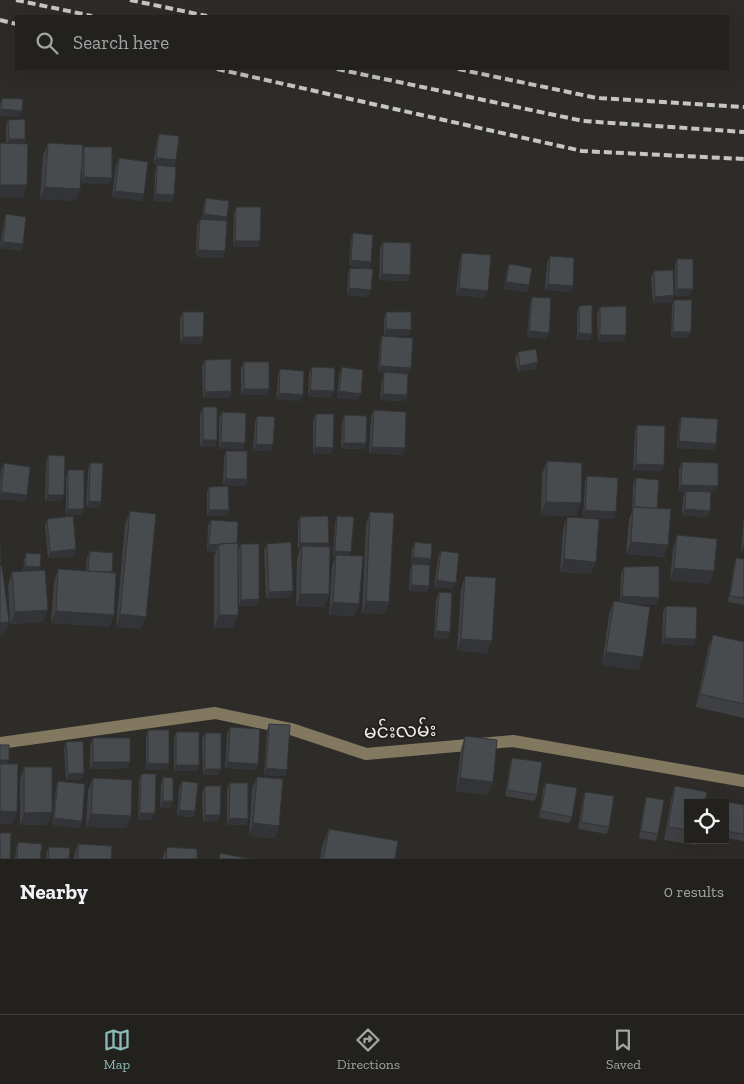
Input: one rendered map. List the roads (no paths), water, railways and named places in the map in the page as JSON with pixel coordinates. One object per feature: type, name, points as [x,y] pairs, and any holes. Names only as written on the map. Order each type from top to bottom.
[{"type":"street","name":"မင်းလမ်း","points":[[0,743],[215,713],[290,730],[366,754],[513,741],[744,781]]},
{"type":"railway","points":[[16,0],[87,15]]},
{"type":"railway","points":[[130,0],[202,15]]},
{"type":"railway","points":[[0,20],[15,24]]},
{"type":"railway","points":[[221,70],[582,151],[744,159]]},
{"type":"railway","points":[[342,70],[583,121],[744,132]]},
{"type":"railway","points":[[463,70],[597,98],[744,107]]}]
